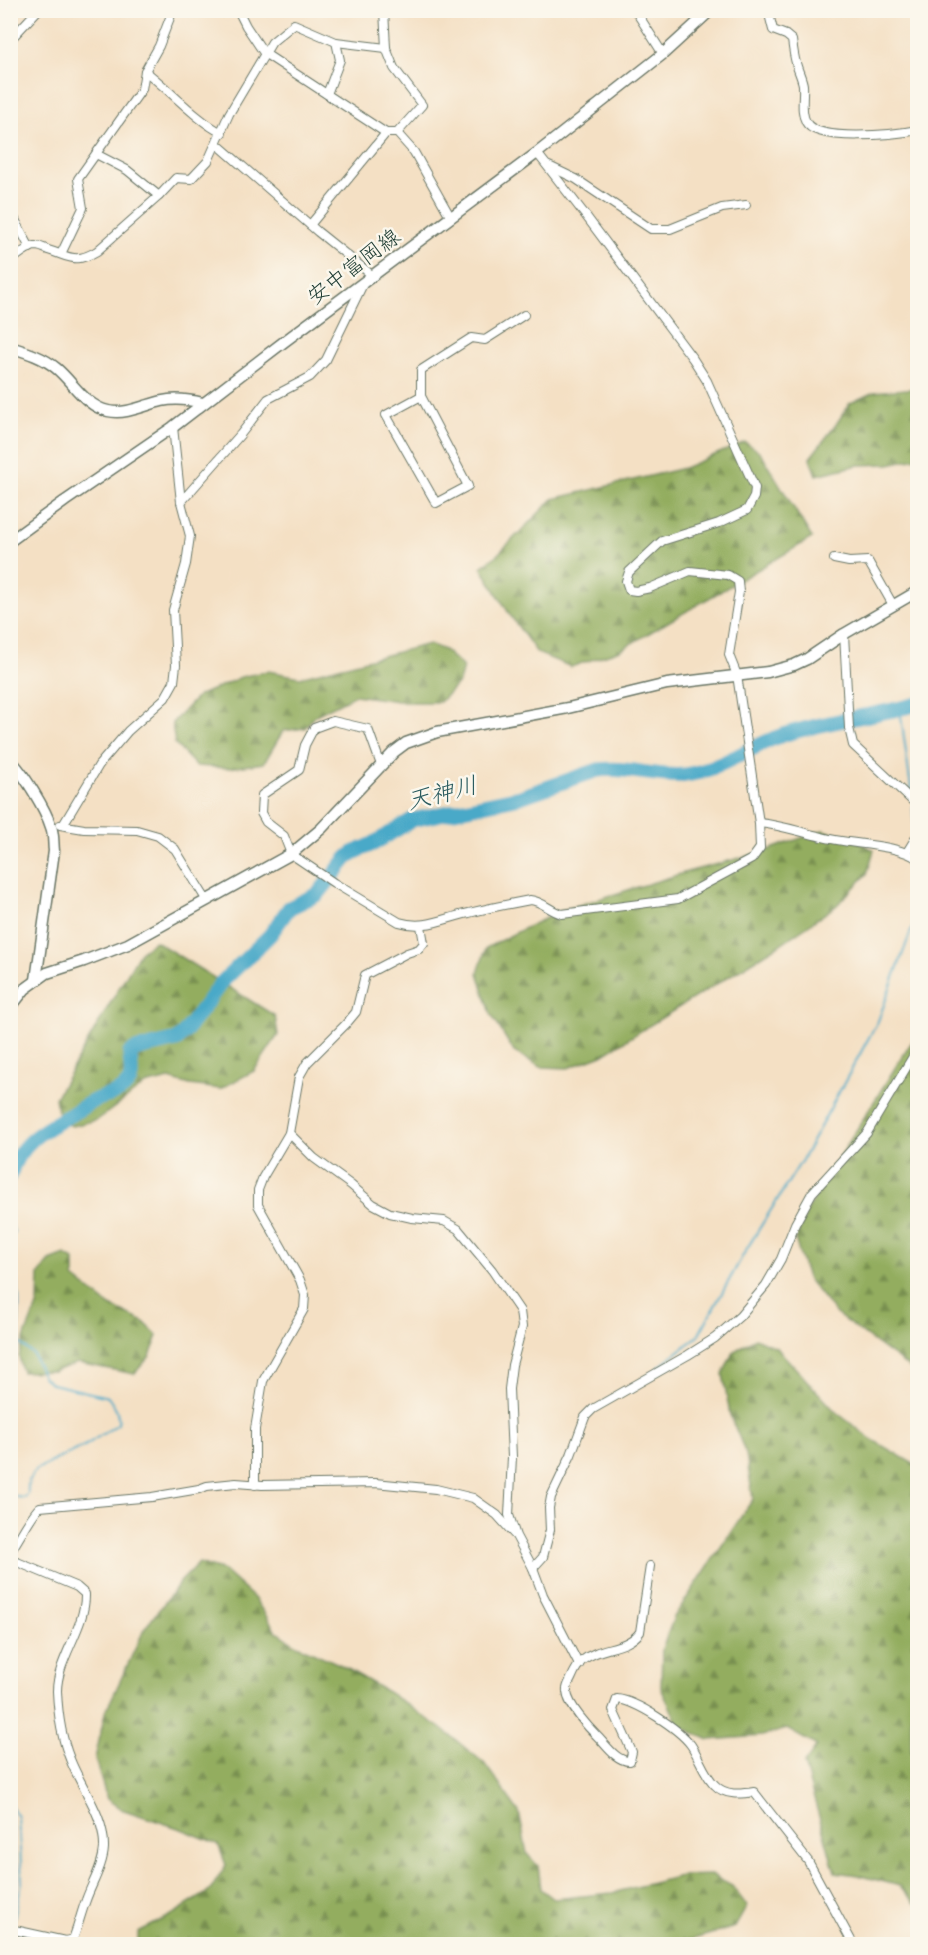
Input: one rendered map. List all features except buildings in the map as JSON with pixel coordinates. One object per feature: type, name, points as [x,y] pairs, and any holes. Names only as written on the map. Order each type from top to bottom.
[{"type":"street","points":[[10,40],[38,10]]},
{"type":"street","points":[[61,254],[83,208],[78,179],[142,89],[146,71],[173,10]]},
{"type":"street","points":[[238,10],[264,53],[386,133],[397,133],[414,152],[451,218]]},
{"type":"street","points":[[384,10],[386,48],[394,68],[422,105],[397,133]]},
{"type":"street","points":[[634,10],[663,54]]},
{"type":"street","name":"安中富岡線","points":[[10,541],[173,427],[537,153],[663,54],[711,10]]},
{"type":"street","points":[[768,10],[773,30],[792,40],[803,84],[803,109],[806,123],[815,130],[855,136],[898,134],[918,130]]},
{"type":"street","points":[[10,261],[37,246],[70,258],[80,259],[88,256],[98,251],[176,178],[191,179],[208,161],[229,114],[264,53],[272,42],[294,24],[336,42],[386,48]]},
{"type":"street","points":[[327,94],[340,60],[336,42]]},
{"type":"street","points":[[146,71],[212,128],[222,133]]},
{"type":"street","points":[[310,225],[386,133]]},
{"type":"street","points":[[217,144],[373,276]]},
{"type":"street","points":[[381,765],[368,729],[333,721],[314,728],[305,745],[299,770],[262,795],[261,813],[266,822],[284,836],[291,854],[399,922],[421,926],[467,913],[530,900],[537,901],[561,914],[678,899],[752,860],[760,849],[759,823],[737,675],[729,655],[739,592],[738,581],[728,575],[690,571],[650,588],[636,591],[629,590],[626,581],[629,572],[662,541],[719,523],[747,510],[754,497],[755,488],[707,381],[698,367],[537,153]]},
{"type":"street","points":[[96,154],[127,170],[159,196]]},
{"type":"street","points":[[546,164],[576,179],[651,229],[670,229],[722,208],[746,205]]},
{"type":"street","points":[[10,210],[30,248]]},
{"type":"street","points":[[181,502],[240,435],[268,399],[310,377],[326,360],[363,283]]},
{"type":"street","points":[[421,396],[386,415],[436,503],[468,486],[421,396],[421,370],[471,338],[485,340],[524,315]]},
{"type":"street","points":[[10,347],[46,361],[93,405],[108,411],[126,411],[169,400],[203,403]]},
{"type":"street","points":[[36,980],[57,826],[99,765],[128,731],[165,698],[174,682],[176,665],[173,610],[186,564],[190,536],[181,502],[173,427]]},
{"type":"street","points":[[834,559],[849,562],[868,561],[893,604]]},
{"type":"street","points":[[10,1008],[17,997],[47,973],[92,959],[128,944],[291,854],[321,829],[381,765],[406,743],[437,732],[568,708],[667,684],[768,672],[794,665],[918,591]]},
{"type":"street","points":[[844,634],[849,728],[853,745],[918,806]]},
{"type":"street","points":[[10,760],[57,826],[137,830],[158,836],[175,849],[207,901]]},
{"type":"street","points":[[759,823],[778,825],[821,837],[907,852],[918,859]]},
{"type":"street","points":[[907,852],[918,834]]},
{"type":"street","points":[[255,1485],[255,1428],[263,1381],[304,1309],[305,1295],[300,1280],[258,1205],[258,1190],[263,1177],[289,1133],[299,1077],[307,1063],[356,1012],[365,975],[419,949],[424,944],[421,926]]},
{"type":"street","points":[[533,1568],[543,1557],[550,1530],[551,1497],[585,1418],[593,1408],[715,1338],[740,1316],[766,1285],[812,1193],[867,1133],[918,1048]]},
{"type":"street","points":[[289,1133],[314,1158],[373,1204],[390,1213],[444,1221],[458,1229],[492,1270],[520,1311],[522,1327],[512,1365],[509,1389],[512,1457],[509,1515],[543,1595],[579,1665]]},
{"type":"street","points":[[10,1552],[36,1510],[40,1508],[152,1497],[207,1486],[236,1483],[255,1485],[375,1483],[436,1489],[473,1498],[496,1515],[516,1536]]},
{"type":"street","points":[[10,1559],[77,1587],[85,1594],[79,1624],[57,1687],[58,1709],[70,1758],[98,1818],[104,1846],[101,1865],[84,1903],[73,1939],[65,1941],[10,1929]]},
{"type":"street","points":[[650,1566],[640,1632],[635,1639],[593,1654],[579,1665],[567,1686],[570,1703],[595,1734],[626,1762],[632,1757],[630,1746],[613,1710],[617,1699],[626,1700],[682,1734],[715,1786],[729,1793],[754,1792],[808,1861],[853,1944]]},
{"type":"green space","points":[[917,388],[917,458],[889,464],[859,465],[816,475],[810,458],[850,403],[874,392]]},
{"type":"green space","points":[[745,442],[760,452],[812,538],[620,650],[571,667],[537,653],[510,615],[481,567],[496,556],[553,499],[684,468]]},
{"type":"green space","points":[[429,644],[444,650],[463,667],[459,682],[440,702],[405,702],[355,695],[314,716],[305,728],[283,731],[264,763],[229,768],[196,766],[175,744],[172,723],[198,696],[241,677],[268,671],[300,677]]},
{"type":"green space","points":[[823,830],[853,839],[874,850],[867,874],[836,906],[776,947],[602,1055],[568,1068],[541,1067],[514,1052],[491,1014],[478,973],[486,948],[566,909],[687,872],[763,852]]},
{"type":"green space","points":[[155,941],[275,1016],[278,1035],[254,1071],[220,1089],[190,1085],[169,1079],[145,1085],[97,1120],[72,1126],[59,1119],[55,1098],[140,952]]},
{"type":"green space","points":[[917,1034],[917,1373],[836,1314],[807,1278],[795,1239],[810,1205]]},
{"type":"green space","points":[[65,1255],[74,1260],[74,1278],[110,1306],[144,1322],[158,1336],[150,1356],[134,1374],[78,1363],[54,1371],[22,1372],[19,1356],[38,1304],[39,1274],[50,1261]]},
{"type":"green space","points":[[755,1338],[777,1348],[836,1412],[871,1439],[917,1466],[918,1704],[911,1716],[911,1752],[918,1767],[917,1905],[900,1886],[858,1875],[835,1872],[804,1764],[817,1746],[787,1729],[762,1736],[709,1740],[679,1726],[661,1688],[662,1649],[674,1617],[753,1499],[746,1454],[730,1415],[723,1374],[733,1352]]},
{"type":"green space","points":[[199,1563],[224,1571],[254,1598],[276,1631],[297,1645],[341,1665],[389,1693],[441,1728],[484,1763],[519,1812],[527,1854],[538,1866],[541,1889],[554,1899],[612,1893],[681,1876],[711,1875],[732,1886],[747,1906],[735,1927],[676,1944],[138,1944],[138,1932],[170,1916],[210,1891],[226,1865],[218,1844],[121,1809],[107,1799],[95,1759],[105,1713],[145,1628],[181,1581]]},
{"type":"waterway","name":"天神川","points":[[10,1175],[25,1146],[41,1132],[91,1102],[118,1092],[126,1086],[131,1077],[130,1053],[177,1040],[221,983],[270,935],[289,908],[318,894],[353,853],[373,844],[412,820],[520,797],[598,770],[685,775],[711,768],[783,735],[918,704]]},
{"type":"waterway","points":[[900,709],[912,795]]},
{"type":"waterway","points":[[913,807],[915,834]]},
{"type":"waterway","points":[[916,861],[918,882]]},
{"type":"waterway","points":[[659,1367],[698,1336],[746,1250],[802,1160],[878,1021],[918,912]]},
{"type":"waterway","points":[[10,1222],[14,1232],[10,1239]]},
{"type":"waterway","points":[[10,1263],[17,1283],[19,1302],[16,1341],[33,1354],[43,1377],[52,1384],[108,1397],[118,1416],[118,1424],[86,1445],[37,1469],[32,1474],[25,1498],[10,1496]]},
{"type":"waterway","points":[[10,1804],[18,1817],[22,1882],[12,1927]]},
{"type":"waterway","points":[[10,1942],[11,1933]]}]
